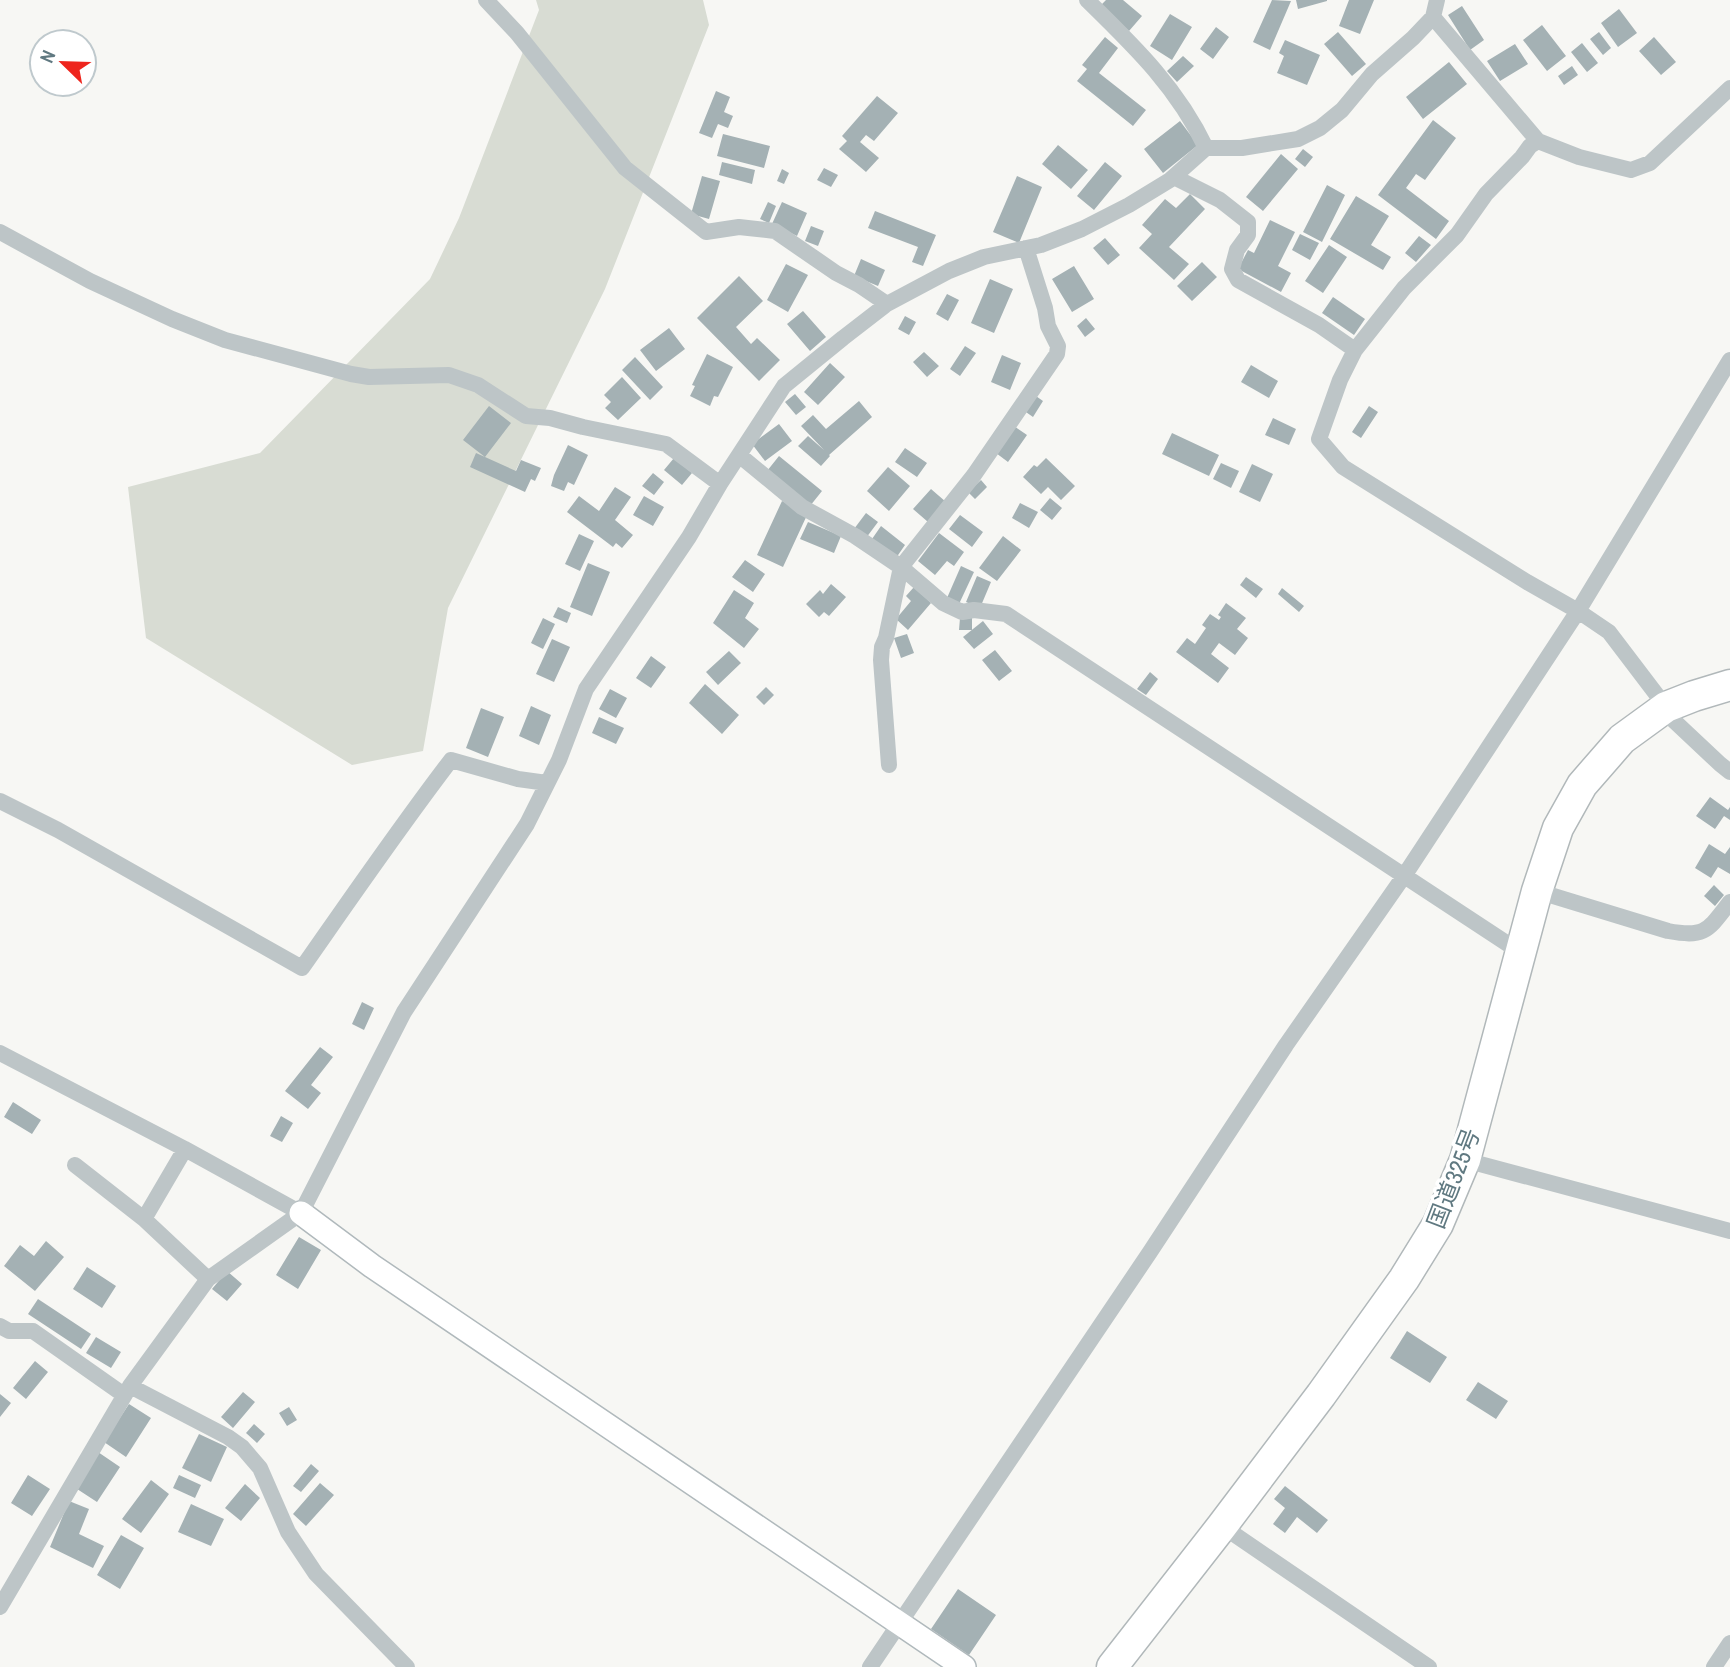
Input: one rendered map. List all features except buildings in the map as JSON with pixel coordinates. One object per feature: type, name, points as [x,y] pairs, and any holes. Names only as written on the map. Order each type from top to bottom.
[{"type":"highway","name":"国道325号","points":[[1112,1667],[1222,1526],[1405,1279],[1438,1224],[1465,1160],[1537,891],[1558,828],[1582,785],[1622,739],[1666,708],[1730,685]]},
{"type":"street","points":[[486,0],[517,33],[625,167],[706,232],[739,227],[775,231],[887,304]]},
{"type":"street","points":[[1087,0],[1156,69],[1176,96],[1206,148]]},
{"type":"street","points":[[0,1607],[127,1390],[208,1279],[301,1213],[404,1012],[527,824],[559,760],[586,689],[689,537],[784,386],[887,304],[949,271],[984,257],[1041,245],[1083,229],[1170,180],[1206,148],[1242,148],[1298,139],[1320,128],[1342,110],[1373,74],[1433,17],[1437,0]]},
{"type":"street","points":[[1433,17],[1538,141],[1579,157],[1631,170],[1650,163],[1729,91]]},
{"type":"street","points":[[1538,141],[1530,146],[1486,194],[1457,234],[1404,288],[1355,350],[1339,380],[1319,439],[1343,467],[1609,632],[1671,718],[1730,772]]},
{"type":"street","points":[[1174,177],[1220,200],[1248,222],[1248,235],[1237,250],[1232,270],[1238,280],[1319,325],[1355,350]]},
{"type":"street","points":[[0,232],[90,281],[225,340],[369,377],[449,375],[478,386],[526,416],[550,418],[666,444],[720,484]]},
{"type":"street","points":[[889,765],[881,660],[901,567],[967,484],[1057,354],[1058,345],[1048,326],[1026,248]]},
{"type":"street","points":[[870,1667],[1286,1045],[1404,876],[1578,611],[1730,360]]},
{"type":"street","points":[[739,455],[802,508],[855,536],[901,567],[943,603],[962,612],[974,610],[1006,614],[1520,952]]},
{"type":"street","points":[[0,801],[58,830],[302,968],[413,809],[451,760],[518,779],[547,783]]},
{"type":"street","points":[[1537,891],[1668,931],[1686,934],[1701,933],[1709,929],[1730,902]]},
{"type":"street","points":[[0,1053],[301,1213],[372,1266],[964,1667]]},
{"type":"street","points":[[144,1219],[185,1149]]},
{"type":"street","points":[[1465,1160],[1730,1231]]},
{"type":"street","points":[[75,1165],[144,1219],[208,1279]]},
{"type":"street","points":[[0,1326],[9,1331],[33,1331],[127,1390],[228,1437],[242,1447],[260,1468],[288,1532],[316,1574],[407,1667]]},
{"type":"street","points":[[1222,1526],[1429,1667]]},
{"type":"street","points":[[1714,1667],[1730,1643]]},
{"type":"shaded area","points":[[536,0],[703,0],[709,25],[605,289],[448,608],[423,751],[352,765],[146,638],[128,487],[260,453],[430,279],[459,218],[539,10]]}]
